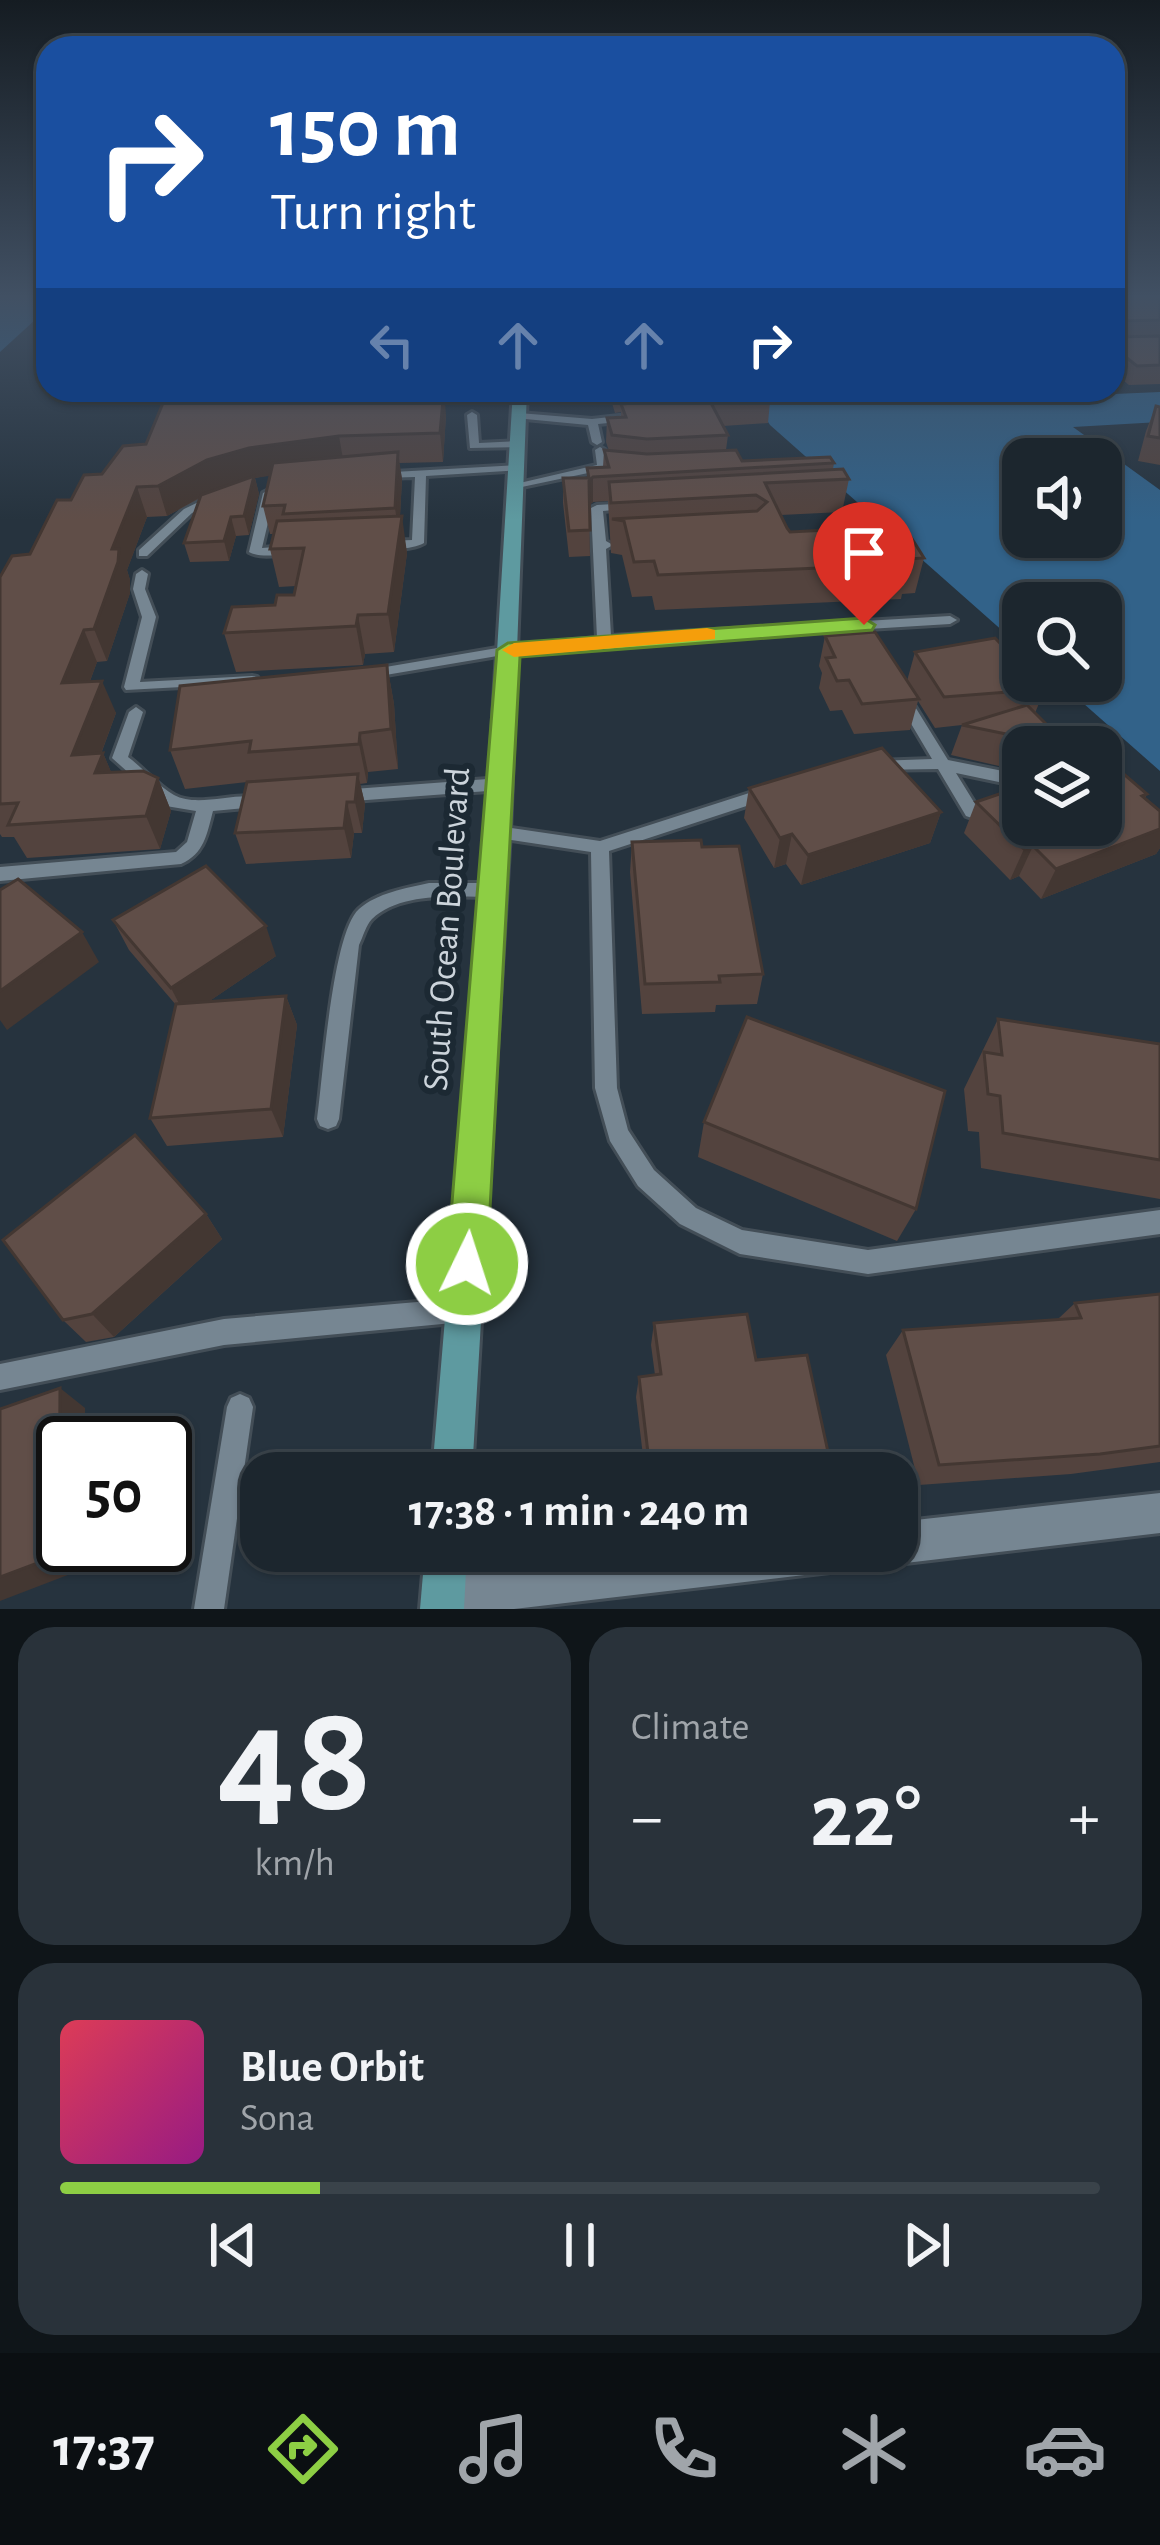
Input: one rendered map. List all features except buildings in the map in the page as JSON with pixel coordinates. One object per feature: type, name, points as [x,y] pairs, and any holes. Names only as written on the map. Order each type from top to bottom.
[{"type":"main road","name":"South Ocean Boulevard","points":[[454,1452],[498,832],[518,441]]},
{"type":"main road","points":[[442,1602],[444,1572]]},
{"type":"street","points":[[918,1541],[1160,1513]]},
{"type":"street","points":[[442,1602],[670,1572]]},
{"type":"lane","points":[[472,415],[474,446],[518,441],[625,469]]},
{"type":"lane","points":[[357,476],[421,473],[592,422],[650,416]]},
{"type":"lane","points":[[592,422],[603,466]]},
{"type":"lane","points":[[371,546],[418,543],[421,473]]},
{"type":"lane","points":[[256,485],[272,481],[255,552],[301,550]]},
{"type":"lane","points":[[143,554],[188,511],[224,494]]},
{"type":"lane","points":[[604,641],[597,508],[645,505]]},
{"type":"lane","points":[[600,546],[622,544]]},
{"type":"lane","points":[[142,574],[139,589],[149,616],[131,687],[263,680]]},
{"type":"lane","points":[[351,675],[508,650],[604,641],[950,620]]},
{"type":"lane","points":[[892,678],[972,812]]},
{"type":"lane","points":[[136,712],[120,758],[172,802],[206,806],[274,801]]},
{"type":"lane","points":[[848,767],[941,764],[1002,777]]},
{"type":"lane","points":[[319,798],[501,784]]},
{"type":"lane","points":[[498,832],[600,847],[780,789]]},
{"type":"lane","points":[[0,874],[181,858],[194,845],[206,806]]},
{"type":"lane","points":[[600,847],[606,1088],[618,1134],[646,1178],[688,1216],[740,1242],[868,1262],[1160,1222]]},
{"type":"lane","points":[[328,1119],[350,945],[364,915],[414,892],[494,890]]},
{"type":"lane","points":[[0,1377],[224,1332],[464,1310]]},
{"type":"lane","points":[[209,1609],[240,1407]]},
{"type":"water","points":[[1160,392],[1160,422],[1073,427],[1088,438],[1002,438],[1002,558],[1122,558],[1122,462],[1160,490],[1160,771],[1122,737],[1122,726],[1109,726],[1082,702],[1122,702],[1122,582],[1002,582],[1002,630],[770,425],[755,402],[1125,402],[1125,394]]},
{"type":"slow traffic","points":[[514,650],[707,634]]},
{"type":"route","points":[[467,1264],[508,650],[864,625]]}]
